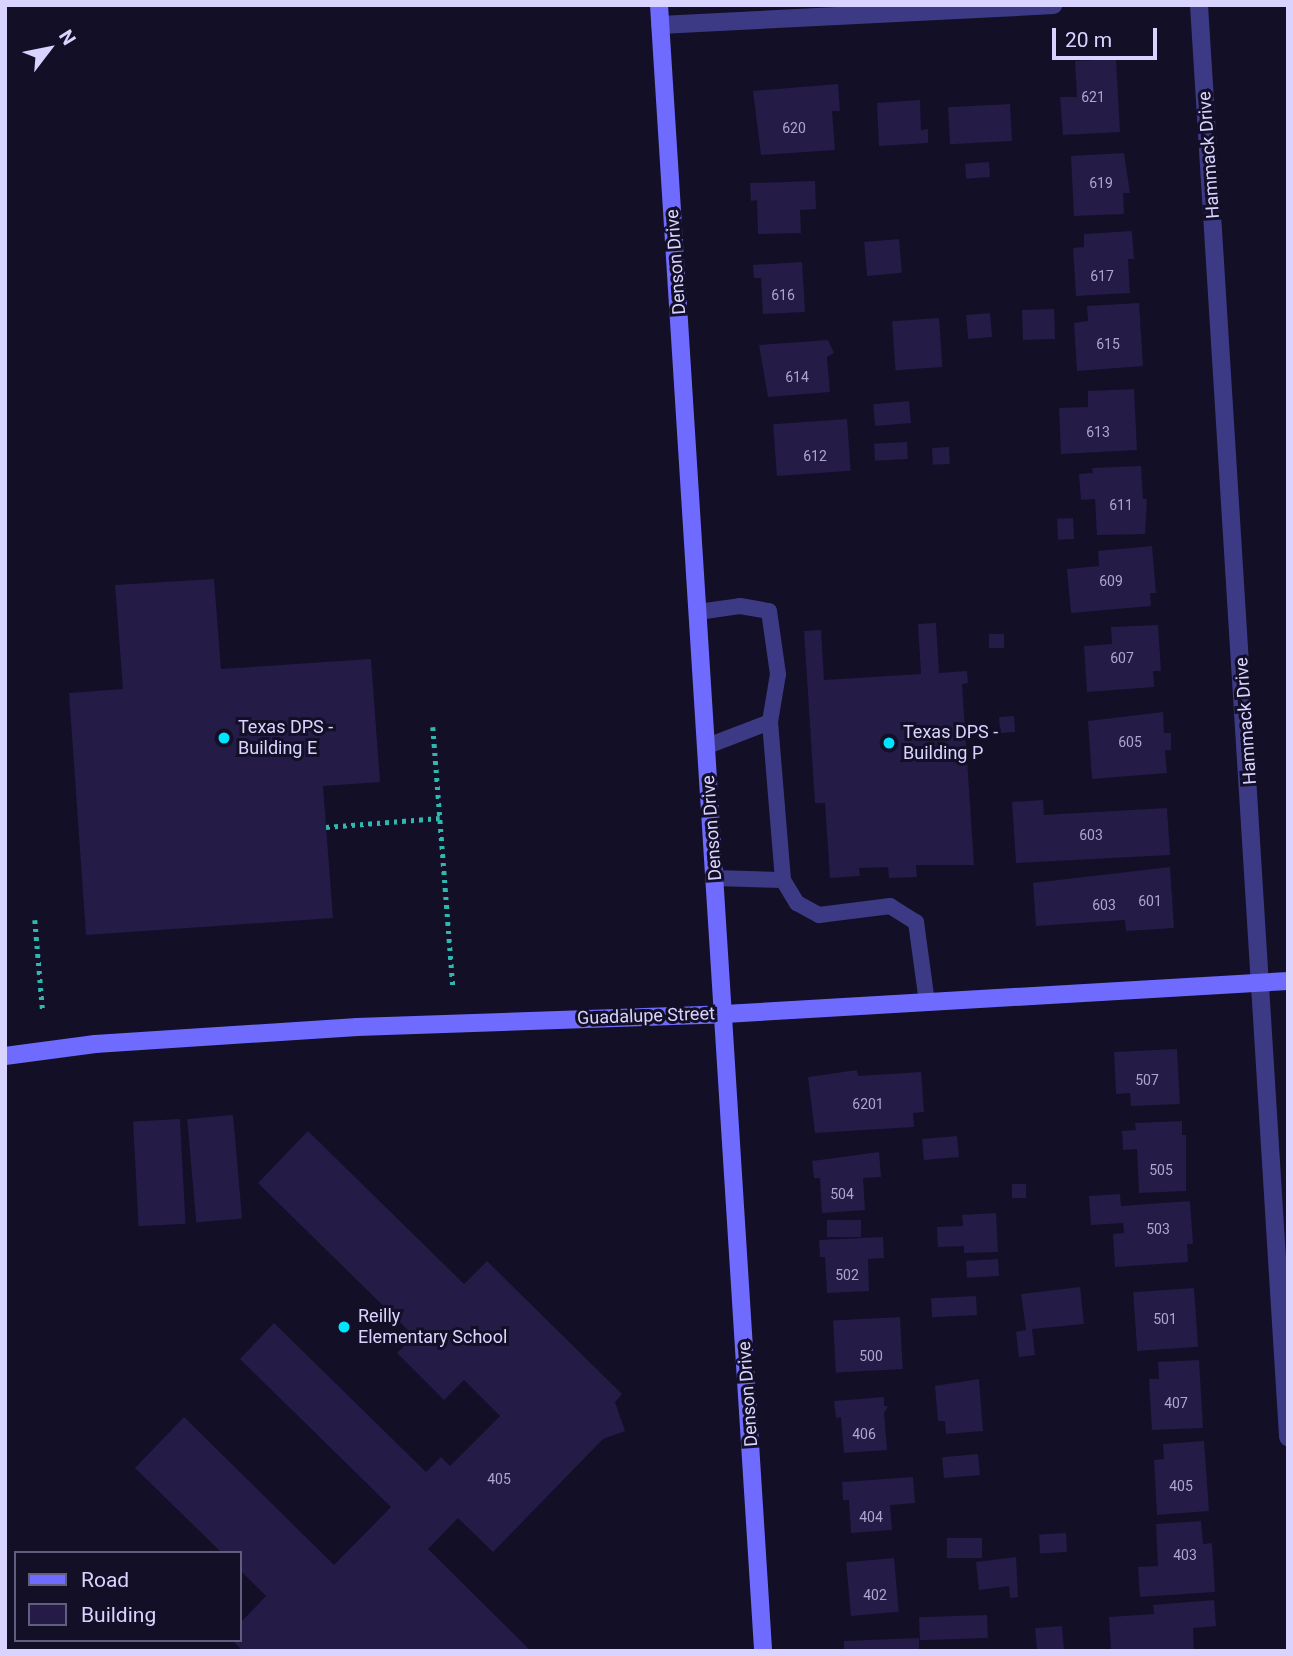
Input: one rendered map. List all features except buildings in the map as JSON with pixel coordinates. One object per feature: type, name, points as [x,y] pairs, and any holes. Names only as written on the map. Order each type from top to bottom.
[{"type":"street","name":"Denson Drive","points":[[659,5],[763,1651]]},
{"type":"street","points":[[660,25],[1053,5]]},
{"type":"street","name":"Hammack Drive","points":[[1199,5],[1263,982],[1288,1437]]},
{"type":"street","name":"Guadalupe Street","points":[[5,1056],[95,1044],[357,1027],[724,1014],[1288,981]]},
{"type":"lane","points":[[698,612],[740,606],[769,611],[778,674],[770,722],[783,880],[797,903],[819,915],[890,906],[916,922],[927,1002]]},
{"type":"lane","points":[[707,746],[770,722]]},
{"type":"lane","points":[[715,878],[783,880]]},
{"type":"path","points":[[433,727],[453,987]]},
{"type":"path","points":[[326,827],[440,818]]},
{"type":"path","points":[[35,920],[43,1013]]},
{"type":"place","name":"Texas DPS - Building E","points":[[224,738]]},
{"type":"place","name":"Texas DPS - Building P","points":[[889,743]]},
{"type":"place","name":"Reilly Elementary School","points":[[344,1327]]}]
